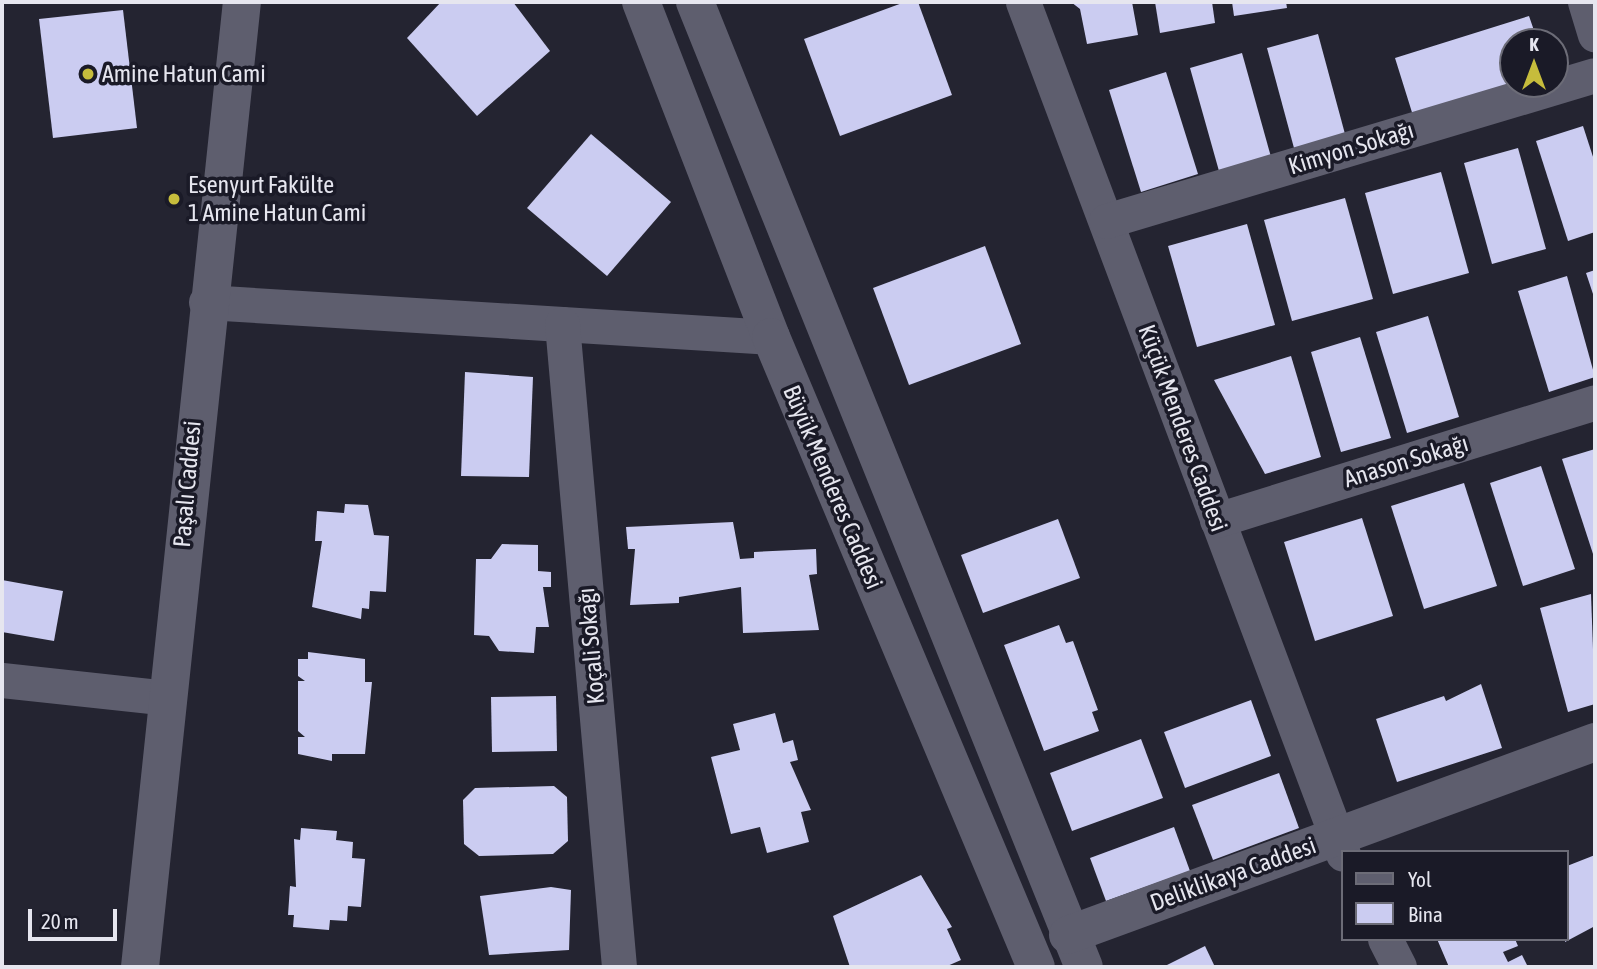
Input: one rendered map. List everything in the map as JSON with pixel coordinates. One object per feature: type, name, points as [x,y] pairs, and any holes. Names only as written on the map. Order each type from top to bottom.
[{"type":"street","name":"Paşalı Caddesi","points":[[140,967],[206,302],[242,2]]},
{"type":"street","name":"Büyük Menderes Caddesi","points":[[641,2],[771,337],[1030,965]]},
{"type":"street","name":"Büyük Menderes Caddesi","points":[[695,2],[1076,951]]},
{"type":"street","name":"Küçük Menderes Caddesi","points":[[1023,2],[1339,845]]},
{"type":"street","points":[[1585,2],[1595,34]]},
{"type":"street","name":"Kimyon Sokağı","points":[[1106,221],[1595,75]]},
{"type":"street","points":[[206,302],[771,337]]},
{"type":"street","name":"Koçali Sokağı","points":[[562,324],[620,967]]},
{"type":"street","name":"Anason Sokağı","points":[[1217,520],[1595,402]]},
{"type":"street","points":[[2,680],[167,698]]},
{"type":"street","name":"Deliklikaya Caddesi","points":[[1076,951],[1595,742]]},
{"type":"street","points":[[1386,941],[1399,967]]},
{"type":"building","points":[[441,2],[513,2],[550,51],[477,116],[407,38]]},
{"type":"building","points":[[905,2],[918,2],[952,95],[840,136],[804,39]]},
{"type":"building","points":[[1071,2],[1132,2],[1138,35],[1087,44],[1080,9]]},
{"type":"building","points":[[1155,2],[1212,2],[1215,23],[1160,33]]},
{"type":"building","points":[[1232,2],[1286,2],[1287,8],[1234,16]]},
{"type":"building","name":"Amine Hatun Cami","points":[[123,10],[137,128],[53,138],[39,19]]},
{"type":"building","points":[[1529,16],[1533,28],[1499,28],[1499,89],[1415,122],[1395,58]]},
{"type":"building","points":[[1318,34],[1345,134],[1294,148],[1267,48]]},
{"type":"building","points":[[1242,53],[1271,157],[1219,171],[1190,68]]},
{"type":"building","points":[[1166,72],[1198,174],[1141,192],[1109,90]]},
{"type":"building","points":[[1583,126],[1595,163],[1595,232],[1568,241],[1536,141]]},
{"type":"building","points":[[591,134],[671,202],[607,276],[527,208]]},
{"type":"building","points":[[1518,148],[1546,249],[1492,264],[1464,163]]},
{"type":"building","points":[[1441,172],[1469,273],[1393,294],[1365,193]]},
{"type":"building","points":[[1345,198],[1373,299],[1292,321],[1264,220]]},
{"type":"building","points":[[1247,224],[1275,325],[1197,347],[1168,246]]},
{"type":"building","points":[[985,246],[1021,344],[909,385],[873,288]]},
{"type":"building","points":[[1595,270],[1595,300],[1586,273]]},
{"type":"building","points":[[1567,276],[1595,377],[1549,392],[1518,291]]},
{"type":"building","points":[[1428,316],[1459,417],[1407,433],[1376,332]]},
{"type":"building","points":[[1360,337],[1391,438],[1341,452],[1311,352]]},
{"type":"building","points":[[1291,356],[1321,457],[1265,474],[1214,380]]},
{"type":"building","points":[[465,372],[533,377],[529,477],[461,476]]},
{"type":"building","points":[[1595,449],[1595,560],[1562,459]]},
{"type":"building","points":[[1541,466],[1575,569],[1523,586],[1490,483]]},
{"type":"building","points":[[1464,483],[1497,586],[1424,609],[1391,506]]},
{"type":"building","points":[[345,504],[368,505],[374,535],[389,536],[386,592],[370,591],[369,609],[362,608],[361,619],[312,607],[322,541],[315,541],[317,511],[344,513]]},
{"type":"building","points":[[1362,518],[1393,616],[1315,641],[1284,542]]},
{"type":"building","points":[[1058,519],[1080,578],[983,613],[961,555]]},
{"type":"building","points":[[733,522],[740,559],[754,558],[754,552],[816,549],[817,574],[809,575],[819,630],[743,633],[741,587],[679,597],[679,603],[630,605],[635,549],[628,549],[626,527]]},
{"type":"building","points":[[502,544],[538,545],[538,571],[551,572],[551,587],[543,587],[549,627],[536,627],[534,653],[499,651],[489,636],[474,635],[476,559],[491,559]]},
{"type":"building","points":[[2,580],[63,591],[54,641],[2,632]]},
{"type":"building","points":[[1591,594],[1595,704],[1568,712],[1540,608]]},
{"type":"building","points":[[1059,625],[1066,643],[1073,641],[1098,710],[1092,712],[1099,731],[1044,751],[1004,645]]},
{"type":"building","points":[[308,652],[365,659],[365,682],[372,682],[365,754],[332,754],[332,761],[298,754],[298,737],[305,737],[298,731],[298,681],[305,681],[298,676],[298,659],[308,659]]},
{"type":"building","points":[[1481,684],[1502,748],[1397,782],[1376,719],[1444,696],[1446,701]]},
{"type":"building","points":[[556,696],[557,751],[492,752],[491,697]]},
{"type":"building","points":[[1251,700],[1271,756],[1185,788],[1164,732]]},
{"type":"building","points":[[775,713],[783,743],[793,740],[798,760],[790,762],[811,810],[801,812],[809,842],[767,853],[760,827],[731,834],[711,757],[740,750],[733,724]]},
{"type":"building","points":[[1141,739],[1163,798],[1072,831],[1050,773]]},
{"type":"building","points":[[1279,773],[1299,828],[1213,860],[1192,805]]},
{"type":"building","points":[[554,786],[567,797],[568,841],[553,854],[479,856],[464,844],[463,800],[475,788]]},
{"type":"building","points":[[1174,827],[1190,871],[1106,901],[1090,858]]},
{"type":"building","points":[[301,828],[337,831],[336,840],[353,842],[352,858],[365,859],[361,907],[348,906],[347,921],[330,920],[329,930],[293,927],[294,915],[288,915],[290,886],[296,887],[294,839],[300,840]]},
{"type":"building","points":[[1595,855],[1595,926],[1569,940],[1569,865]]},
{"type":"building","points":[[921,875],[952,927],[947,929],[961,960],[945,967],[850,967],[833,916]]},
{"type":"building","points":[[551,887],[571,890],[569,950],[489,955],[480,896]]},
{"type":"building","points":[[1438,941],[1516,941],[1518,946],[1503,952],[1508,962],[1522,955],[1528,967],[1449,967]]},
{"type":"building","points":[[1205,946],[1215,967],[1163,967]]},
{"type":"place","name":"Amine Hatun Cami","points":[[88,74]]},
{"type":"place","name":"Esenyurt Fakülte 1 Amine Hatun Cami","points":[[174,199]]}]
